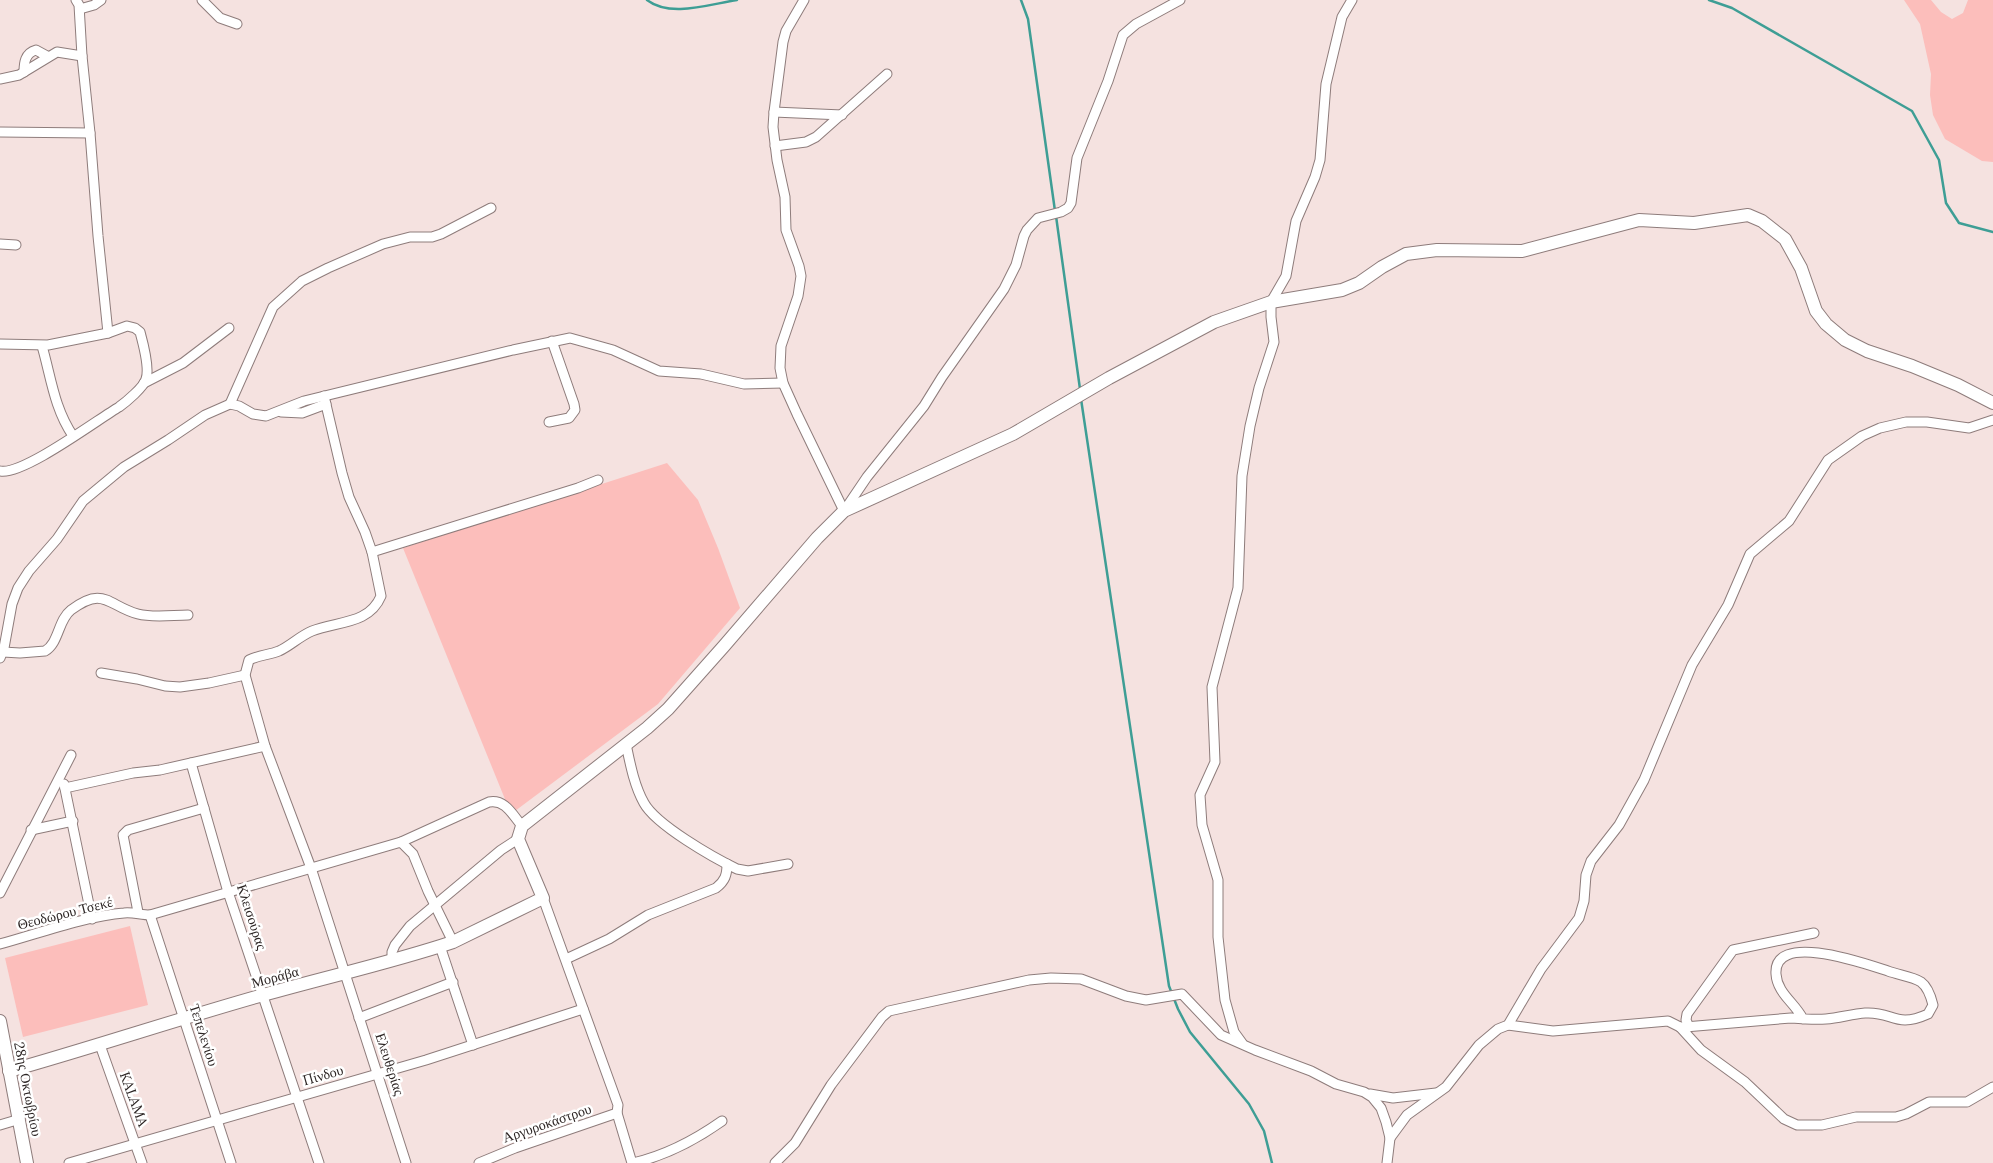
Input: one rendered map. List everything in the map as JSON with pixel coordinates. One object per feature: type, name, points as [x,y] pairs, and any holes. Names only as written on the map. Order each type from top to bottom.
[{"type":"street","points":[[76,0],[80,9],[82,56],[108,333]]},
{"type":"street","points":[[80,9],[94,5],[101,0]]},
{"type":"street","points":[[202,0],[220,18],[238,24]]},
{"type":"street","points":[[804,0],[786,31],[783,42],[774,112],[775,146],[785,197],[786,230],[801,276],[798,296],[781,346],[780,361],[783,383],[815,454],[844,511]]},
{"type":"street","points":[[392,961],[392,952],[399,939],[410,926],[658,718],[678,698],[817,538],[844,511],[867,476],[924,406],[942,377],[1004,289],[1016,265],[1024,236],[1034,221],[1041,216],[1066,210],[1071,203],[1077,158],[1108,81],[1123,35],[1142,20],[1180,0]]},
{"type":"street","points":[[1242,1043],[1234,1032],[1225,1000],[1218,937],[1218,880],[1202,826],[1199,800],[1200,792],[1215,762],[1212,688],[1237,596],[1242,476],[1250,426],[1259,388],[1274,342],[1270,317],[1272,302],[1286,276],[1296,221],[1315,177],[1320,160],[1326,84],[1342,17],[1352,0]]},
{"type":"street","points":[[0,79],[10,78],[24,72],[26,58],[36,50],[48,56],[57,52],[82,56]]},
{"type":"street","points":[[775,146],[806,142],[816,137],[887,74]]},
{"type":"street","points":[[774,112],[842,115]]},
{"type":"street","points":[[0,132],[90,132]]},
{"type":"street","points":[[188,615],[138,614],[103,597],[88,600],[67,614],[51,646],[45,651],[1,655],[12,604],[18,588],[29,571],[57,539],[84,501],[124,466],[205,415],[230,404],[276,302],[302,282],[328,268],[383,244],[410,237],[432,237],[441,234],[491,208]]},
{"type":"street","points":[[844,511],[993,444],[1214,322],[1272,302],[1342,290],[1366,279],[1397,258],[1418,251],[1522,252],[1639,220],[1694,223],[1748,215],[1762,221],[1785,239],[1801,268],[1816,311],[1826,324],[1844,340],[1867,351],[1912,366],[1958,385],[1993,402]]},
{"type":"street","points":[[0,244],[16,245]]},
{"type":"street","points":[[0,344],[42,346],[108,333],[127,326],[135,328],[140,332],[147,371],[144,383]]},
{"type":"street","points":[[0,471],[11,471],[20,468],[74,436],[126,403],[144,383],[183,363],[229,328]]},
{"type":"street","points":[[230,404],[259,416],[266,416],[304,401],[325,400],[362,388],[570,338],[624,354],[659,371],[701,374],[744,384],[783,383]]},
{"type":"street","points":[[549,422],[570,418],[575,410],[552,341]]},
{"type":"street","points":[[42,346],[52,391],[62,418],[74,436]]},
{"type":"street","points":[[101,673],[165,686],[180,687],[245,676],[247,664],[254,658],[281,650],[313,630],[357,619],[370,611],[381,596],[372,552],[349,497],[335,447],[325,400]]},
{"type":"street","points":[[1508,1025],[1541,969],[1579,918],[1584,901],[1586,875],[1591,861],[1619,825],[1644,780],[1692,665],[1728,605],[1750,554],[1789,522],[1828,460],[1862,436],[1880,428],[1906,422],[1928,422],[1969,428],[1993,420]]},
{"type":"street","points":[[372,552],[578,488],[598,480]]},
{"type":"street","name":"Ελευθερίας","points":[[245,676],[266,746],[311,868],[346,973],[406,1163]]},
{"type":"street","points":[[626,744],[638,790],[644,803],[651,813],[666,826],[737,869],[748,871],[788,864]]},
{"type":"street","points":[[65,788],[266,746]]},
{"type":"street","points":[[0,893],[71,755]]},
{"type":"street","name":"Κλεισούρας","points":[[191,763],[228,892],[319,1163]]},
{"type":"street","points":[[61,774],[73,821],[92,919]]},
{"type":"street","points":[[204,808],[128,830],[123,835],[138,912],[150,915],[401,842],[489,802],[503,803],[520,832],[566,959],[618,1109],[633,1163],[658,1156],[708,1131],[722,1121]]},
{"type":"street","points":[[31,830],[73,821]]},
{"type":"street","points":[[401,842],[413,854],[453,942]]},
{"type":"street","points":[[566,959],[609,939],[648,915],[716,888],[723,882],[727,873],[727,864]]},
{"type":"street","name":"Μοράβα","points":[[9,1071],[263,995],[392,961],[453,942],[543,898]]},
{"type":"street","name":"Θεοδώρου Τσεκέ","points":[[0,944],[92,919],[138,912]]},
{"type":"street","name":"Τεπελενίου","points":[[150,915],[231,1163]]},
{"type":"street","points":[[1684,1027],[1687,1014],[1733,950],[1814,933]]},
{"type":"street","points":[[440,946],[473,1045]]},
{"type":"street","points":[[1390,1138],[1407,1115],[1446,1087],[1479,1045],[1498,1029],[1508,1025],[1553,1031],[1657,1022],[1668,1022],[1684,1027],[1828,1019],[1865,1013],[1877,1013],[1895,1020],[1906,1021],[1928,1014],[1932,1005],[1930,995],[1921,982],[1855,961],[1824,954],[1800,952],[1784,957],[1779,962],[1776,972],[1781,990],[1798,1009],[1803,1019]]},
{"type":"street","points":[[775,1163],[795,1143],[836,1078],[876,1023],[889,1011],[1029,980],[1051,978],[1081,979],[1126,996],[1152,1000],[1182,994],[1221,1034],[1255,1050],[1311,1070],[1336,1084],[1393,1098],[1438,1092]]},
{"type":"street","points":[[359,1018],[453,982]]},
{"type":"street","name":"Πίνδου","points":[[68,1163],[79,1162],[297,1096],[377,1074],[583,1009]]},
{"type":"street","name":"28ης Οκτωβρίου","points":[[0,1021],[27,1163]]},
{"type":"street","points":[[1684,1027],[1701,1050],[1745,1082],[1784,1119],[1797,1125],[1822,1125],[1856,1117],[1896,1117],[1906,1114],[1928,1102],[1967,1102],[1993,1087]]},
{"type":"street","name":"KALAMA","points":[[100,1045],[142,1163]]},
{"type":"street","points":[[1364,1092],[1377,1102],[1381,1108],[1390,1138],[1387,1163]]},
{"type":"street","name":"Αργυροκάστρου","points":[[479,1163],[618,1109]]},
{"type":"street","points":[[0,1125],[20,1119]]},
{"type":"shaded area","points":[[1904,0],[1931,0],[1941,12],[1952,19],[1963,13],[1968,0],[1993,0],[1993,162],[1982,161],[1945,139],[1933,115],[1930,95],[1931,74],[1920,24]]},
{"type":"shaded area","points":[[667,463],[698,500],[740,608],[658,704],[511,814],[403,548]]},
{"type":"shaded area","points":[[130,926],[148,1005],[23,1037],[5,958]]},
{"type":"waterway","points":[[647,0],[656,5],[678,9],[703,7],[737,0]]},
{"type":"waterway","points":[[1021,0],[1028,19],[1055,211]]},
{"type":"waterway","points":[[1709,0],[1732,8],[1912,111],[1939,160],[1946,203],[1959,223],[1993,232]]},
{"type":"waterway","points":[[1056,216],[1080,389]]},
{"type":"waterway","points":[[1081,399],[1169,986],[1190,1032],[1249,1104],[1264,1131],[1272,1163]]}]
